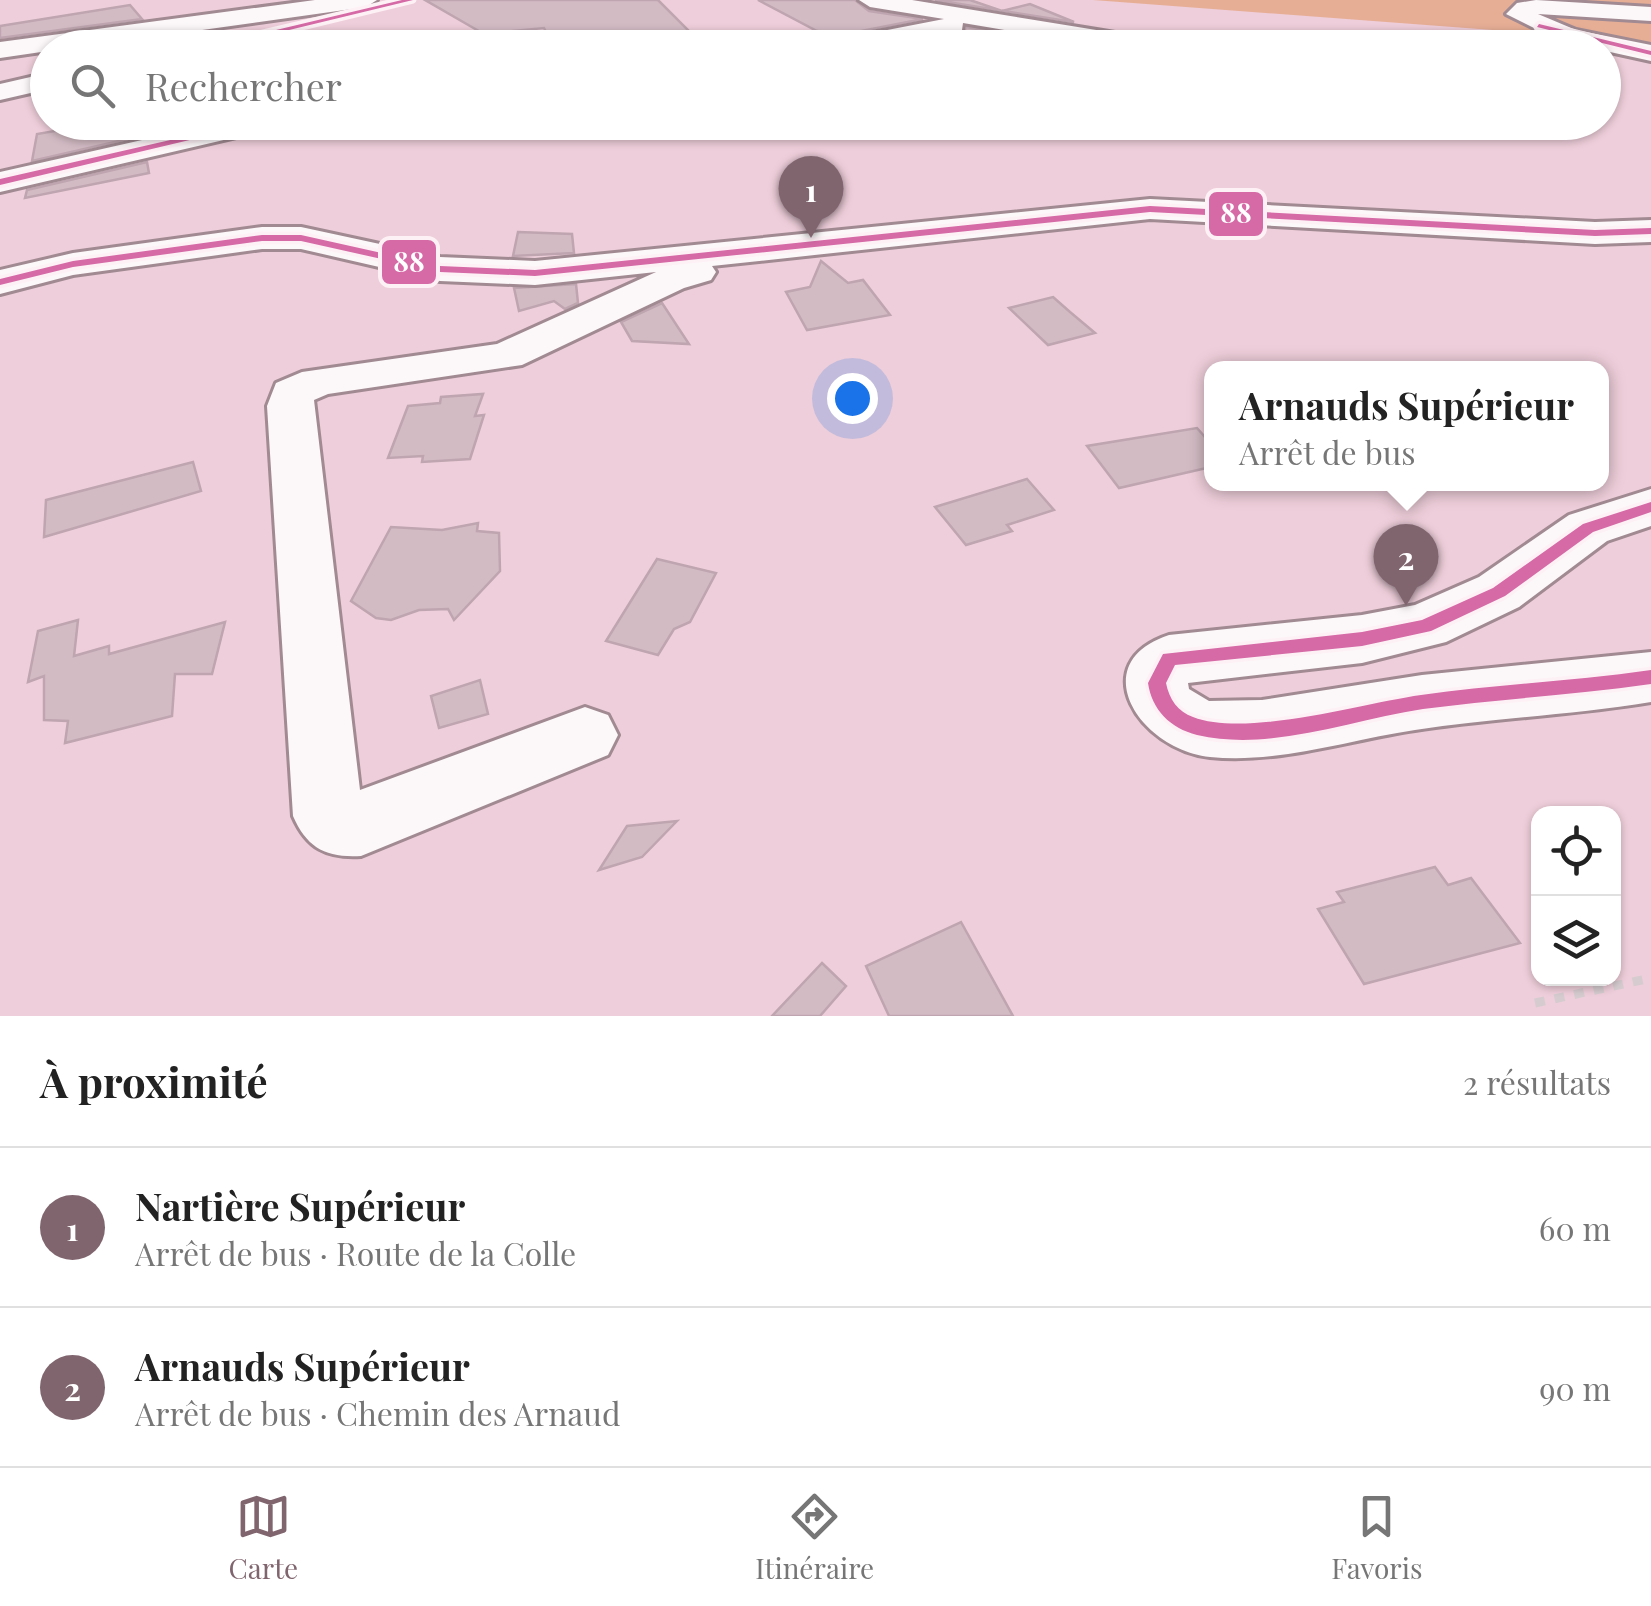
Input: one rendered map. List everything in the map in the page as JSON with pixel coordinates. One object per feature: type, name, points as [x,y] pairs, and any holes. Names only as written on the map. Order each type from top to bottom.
[{"type":"street","points":[[146,30],[366,0]]},
{"type":"street","points":[[279,30],[410,0]]},
{"type":"street","points":[[870,0],[1046,30]]},
{"type":"street","points":[[1562,30],[1531,22],[1520,10],[1536,7],[1651,14]]},
{"type":"street","points":[[932,30],[971,18]]},
{"type":"street","points":[[1521,30],[1507,22],[1575,30]]},
{"type":"street","points":[[1621,38],[1651,44]]},
{"type":"street","points":[[1621,45],[1651,53]]},
{"type":"street","points":[[0,50],[30,46]]},
{"type":"street","points":[[1621,55],[1651,63]]},
{"type":"street","points":[[0,92],[30,86]]},
{"type":"street","points":[[0,112],[30,108]]},
{"type":"street","points":[[0,182],[185,140]]},
{"type":"street","points":[[0,282],[73,264],[262,238],[301,238],[410,264],[472,273],[535,272],[1150,209],[1595,233],[1651,231]]},
{"type":"street","points":[[585,735],[361,824],[341,824],[328,816],[290,406],[292,393],[318,382],[506,356],[670,280],[744,260],[749,248]]},
{"type":"street","points":[[1651,507],[1588,528],[1500,592],[1424,626],[1362,640],[1169,659],[1158,671],[1154,688],[1162,704],[1179,720],[1206,729],[1252,728],[1421,702],[1600,686],[1651,676]]},
{"type":"path","points":[[1534,1003],[1651,978]]},
{"type":"shaded area","points":[[1093,0],[1651,0],[1651,52],[1621,47],[1621,30],[1492,30]]},
{"type":"building","points":[[425,0],[658,0],[688,30],[544,28],[477,30]]},
{"type":"building","points":[[758,0],[855,0],[869,11],[923,19],[867,30],[815,30]]},
{"type":"building","points":[[935,0],[970,0],[1000,10]]},
{"type":"building","points":[[1030,4],[1074,22],[1073,22],[1003,11]]},
{"type":"building","points":[[130,5],[142,19],[30,30],[30,34],[0,38],[0,26]]},
{"type":"building","points":[[36,140],[124,140],[32,161]]},
{"type":"building","points":[[147,162],[149,173],[25,198],[27,190]]},
{"type":"building","points":[[518,232],[572,234],[574,253],[513,256]]},
{"type":"building","points":[[821,261],[848,283],[863,280],[890,315],[807,330],[786,292],[810,287]]},
{"type":"building","points":[[576,284],[578,303],[565,309],[554,301],[519,311],[514,288]]},
{"type":"building","points":[[1053,297],[1095,333],[1048,345],[1009,308]]},
{"type":"building","points":[[662,303],[689,344],[632,341],[621,322]]},
{"type":"building","points":[[483,394],[475,416],[484,415],[470,459],[422,462],[423,456],[388,458],[408,406],[440,403],[441,397]]},
{"type":"building","points":[[1197,428],[1204,436],[1204,469],[1119,488],[1087,446]]},
{"type":"building","points":[[193,462],[201,491],[44,537],[46,500]]},
{"type":"building","points":[[1027,479],[1054,510],[1007,525],[1012,531],[966,545],[935,507]]},
{"type":"building","points":[[478,523],[477,531],[499,533],[500,571],[454,620],[448,609],[419,610],[391,620],[376,618],[351,601],[391,527],[442,530]]},
{"type":"building","points":[[657,559],[716,573],[690,622],[674,629],[658,655],[606,641]]},
{"type":"building","points":[[78,620],[74,656],[109,646],[109,654],[225,622],[212,674],[175,674],[172,716],[65,743],[68,721],[44,720],[44,676],[28,682],[38,631]]},
{"type":"building","points":[[480,680],[488,714],[439,728],[431,696]]},
{"type":"building","points":[[677,821],[642,857],[599,870],[627,826]]},
{"type":"building","points":[[1435,867],[1448,885],[1471,878],[1520,943],[1364,984],[1318,909],[1344,902],[1337,892]]},
{"type":"building","points":[[961,922],[1013,1016],[889,1016],[866,966]]},
{"type":"building","points":[[822,963],[846,986],[820,1016],[772,1016]]},
{"type":"transit line","name":"88","points":[[281,30],[410,0]]},
{"type":"transit line","name":"88","points":[[1539,26],[1556,30]]},
{"type":"transit line","name":"88","points":[[1621,46],[1651,53]]},
{"type":"transit line","name":"88","points":[[0,182],[183,140]]},
{"type":"transit line","name":"88","points":[[0,282],[73,264],[262,238],[301,238],[440,269],[535,273],[1150,209],[1595,233],[1651,231]]},
{"type":"transit line","name":"88","points":[[1651,507],[1588,528],[1499,592],[1425,626],[1362,639],[1169,659],[1157,683],[1164,704],[1186,723],[1246,731],[1307,724],[1422,702],[1651,677]]},
{"type":"place","name":"Nartière Supérieur","points":[[811,238]]},
{"type":"place","name":"Arnauds Supérieur","points":[[1406,606]]}]
